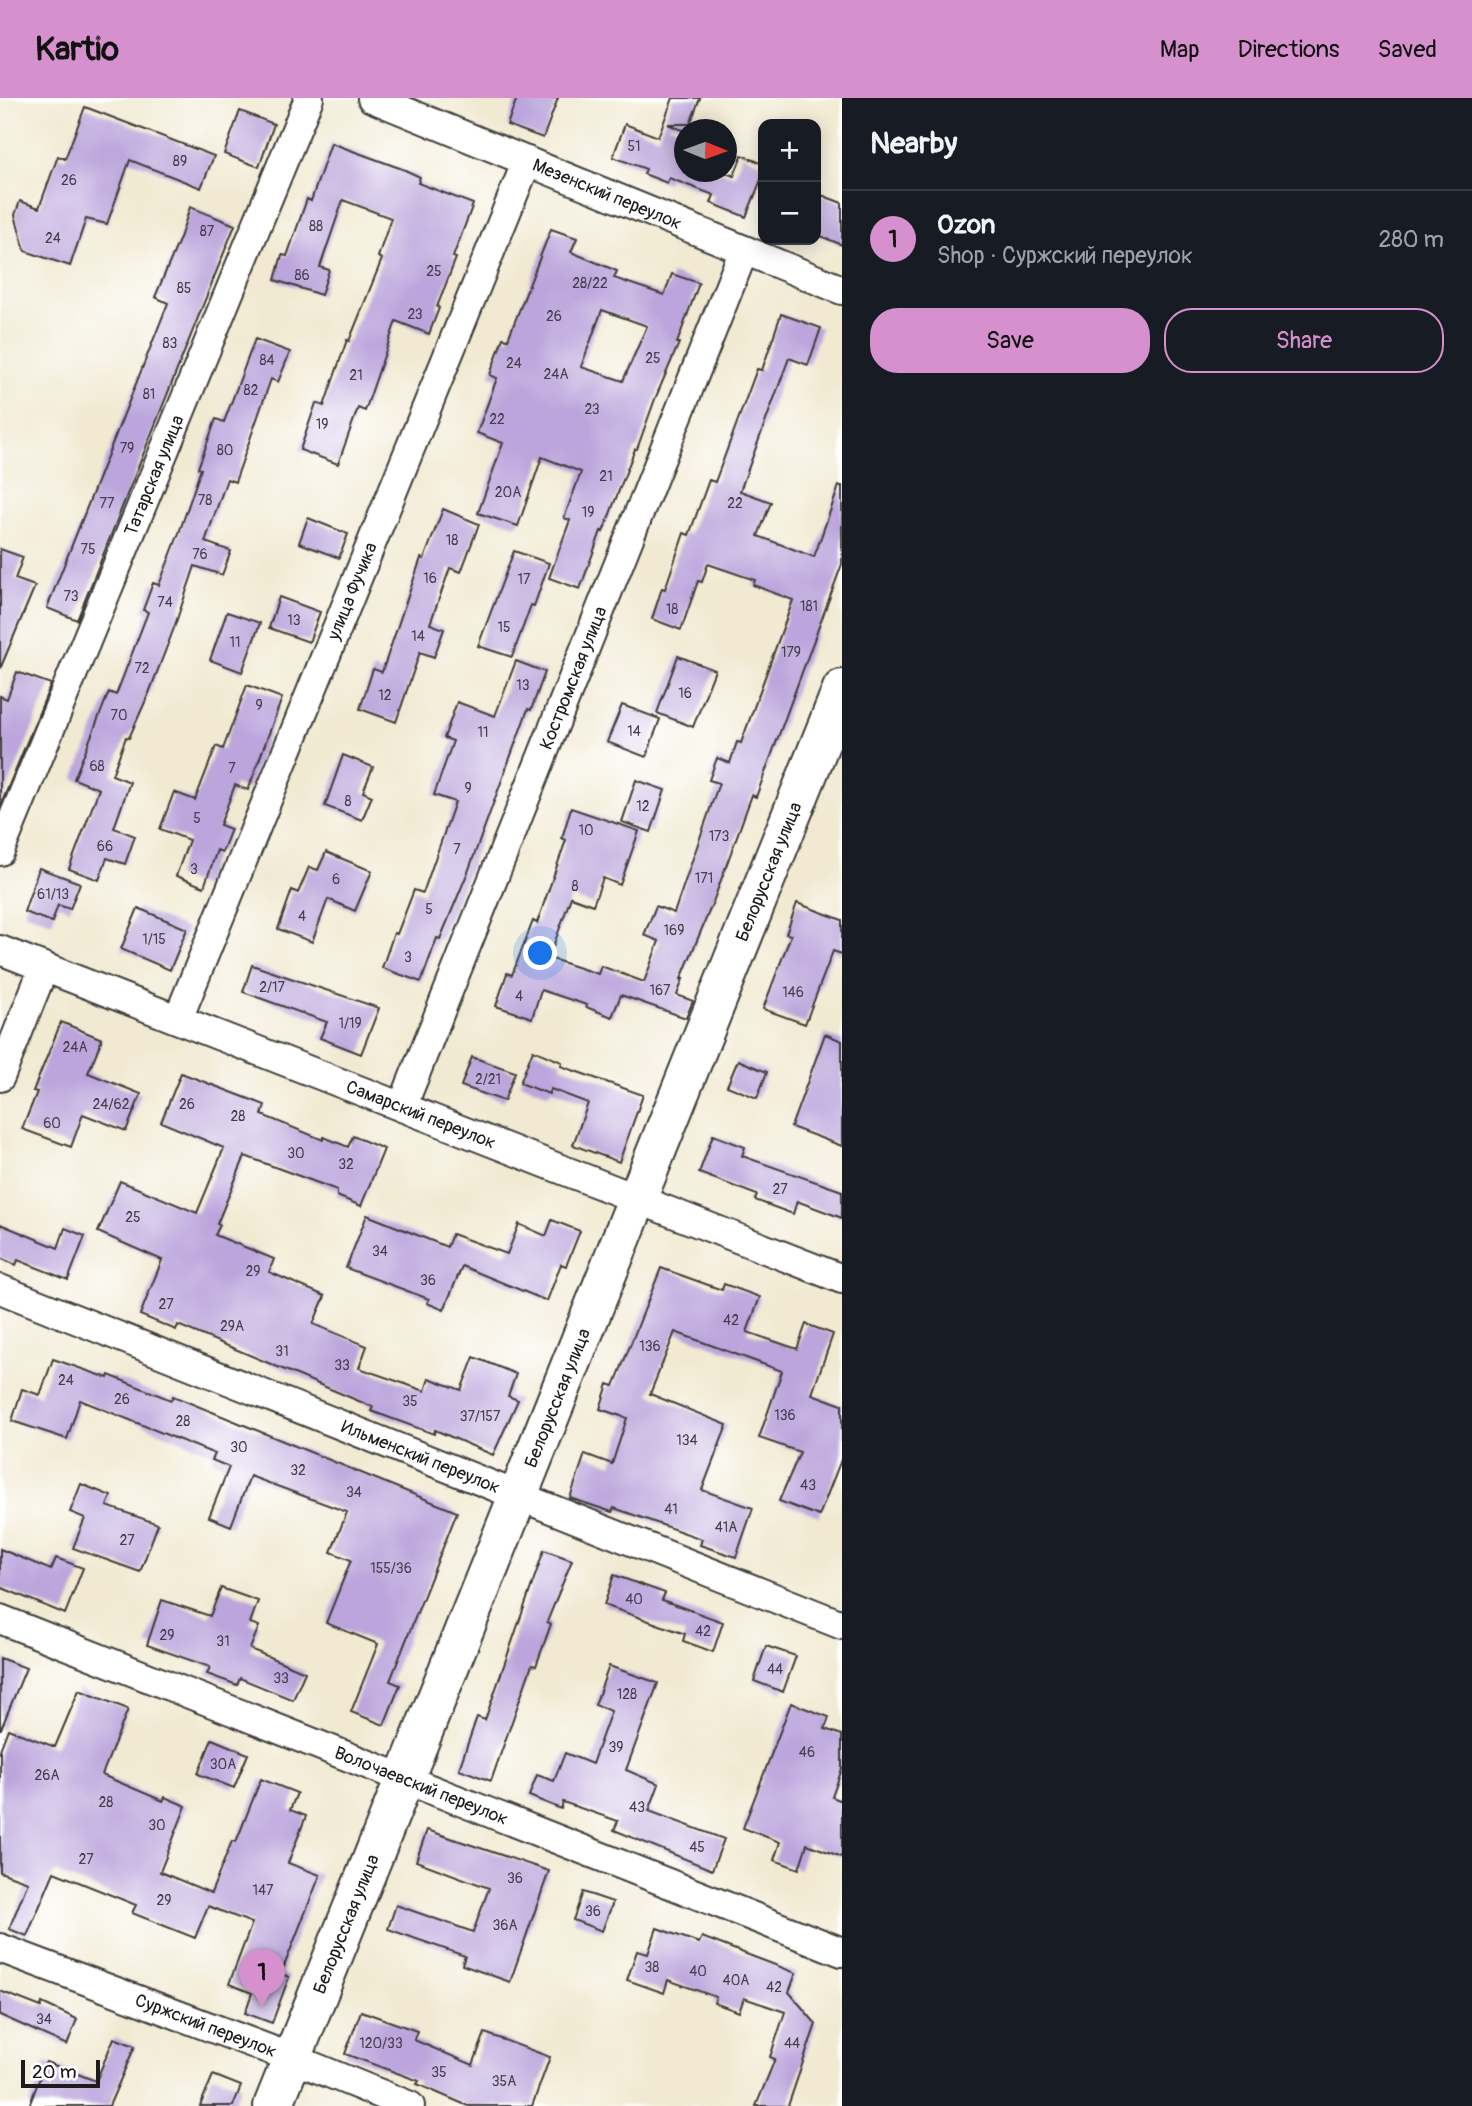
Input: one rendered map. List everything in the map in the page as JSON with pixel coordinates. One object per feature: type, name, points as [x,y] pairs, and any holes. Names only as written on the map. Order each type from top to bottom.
[{"type":"main road","name":"Белорусская улица","points":[[273,2106],[842,690]]},
{"type":"street","name":"Татарская улица","points":[[0,852],[309,98]]},
{"type":"street","name":"Мезенский переулок","points":[[372,98],[842,290]]},
{"type":"street","name":"улица Фучика","points":[[177,1020],[527,161]]},
{"type":"street","name":"Костромская улица","points":[[402,1107],[744,250]]},
{"type":"street","name":"Самарский переулок","points":[[0,950],[842,1279]]},
{"type":"street","points":[[0,1077],[44,968]]},
{"type":"street","name":"Ильменский переулок","points":[[0,1289],[842,1625]]},
{"type":"street","name":"Волочаевский переулок","points":[[0,1619],[842,1952]]},
{"type":"street","name":"Суржский переулок","points":[[0,1948],[292,2058],[410,2106]]},
{"type":"building","points":[[517,98],[558,98],[543,138],[507,125]]},
{"type":"building","points":[[673,98],[700,98],[692,119],[674,119],[674,124],[668,124],[674,127],[674,180],[669,178],[667,183],[644,174],[646,169],[613,157],[625,124],[658,137]]},
{"type":"building","points":[[85,107],[214,156],[201,188],[130,160],[107,224],[86,219],[70,266],[25,251],[15,215],[20,201],[39,208],[58,156],[65,159]]},
{"type":"building","points":[[240,111],[274,124],[259,167],[224,154]]},
{"type":"building","points":[[331,143],[405,170],[420,177],[418,183],[473,204],[429,334],[396,321],[365,411],[358,408],[338,464],[300,450],[316,403],[324,406],[347,340],[349,341],[382,259],[378,257],[391,218],[343,200],[320,267],[329,270],[321,295],[275,280],[282,255],[287,256],[307,199],[311,201]]},
{"type":"building","points":[[742,155],[758,162],[758,187],[746,217],[711,203],[714,195],[680,182],[737,182],[737,168]]},
{"type":"building","points":[[821,195],[842,203],[842,245],[821,236]]},
{"type":"building","points":[[190,207],[235,225],[77,620],[47,608],[168,303],[155,297]]},
{"type":"building","points":[[551,229],[577,238],[571,252],[617,271],[614,278],[664,295],[672,274],[699,283],[679,343],[603,532],[601,531],[580,589],[549,578],[570,520],[564,518],[581,472],[542,457],[518,526],[478,513],[503,443],[477,433],[497,378],[490,375],[503,338],[508,339]],"holes":[[[602,310],[647,326],[623,381],[581,367]]]},
{"type":"building","points":[[781,314],[821,328],[808,365],[789,358],[740,491],[771,502],[758,536],[814,557],[839,486],[842,486],[842,564],[756,797],[752,795],[713,902],[681,979],[677,995],[693,1001],[686,1018],[621,995],[612,1017],[586,1007],[587,1005],[541,990],[532,1018],[496,1006],[507,973],[512,975],[533,921],[537,923],[566,840],[562,838],[571,808],[639,831],[620,885],[603,878],[593,905],[571,897],[549,958],[598,974],[601,966],[644,982],[659,941],[644,935],[656,906],[674,913],[719,783],[709,780],[717,758],[730,763],[737,742],[741,743],[793,600],[753,585],[755,580],[708,564],[702,582],[698,581],[681,630],[652,619],[684,533],[689,535],[709,480],[715,482],[757,369],[762,370]]},
{"type":"building","points":[[255,339],[290,352],[278,382],[271,379],[235,482],[227,479],[205,542],[231,551],[222,575],[195,566],[149,693],[129,738],[126,737],[112,775],[130,782],[114,828],[135,836],[125,864],[107,858],[99,880],[69,869],[99,789],[74,779],[109,692],[116,695],[148,612],[143,610],[153,583],[159,585],[179,533],[216,419],[224,422]]},
{"type":"building","points":[[443,509],[479,524],[461,572],[450,568],[430,624],[444,629],[434,657],[420,652],[396,722],[360,709],[373,669],[382,672],[421,558],[424,559]]},
{"type":"building","points":[[308,518],[348,534],[339,558],[299,543]]},
{"type":"building","points":[[0,549],[23,557],[15,579],[35,586],[0,669]]},
{"type":"building","points":[[514,551],[549,563],[512,657],[478,646]]},
{"type":"building","points":[[279,597],[320,612],[309,642],[269,628]]},
{"type":"building","points":[[227,612],[260,623],[242,672],[210,660]]},
{"type":"building","points":[[678,656],[715,670],[693,727],[657,713]]},
{"type":"building","points":[[516,661],[545,672],[531,710],[528,709],[468,872],[440,939],[437,938],[421,982],[382,968],[394,933],[397,934],[414,890],[423,893],[455,802],[434,795],[453,741],[444,738],[457,702],[495,716]]},
{"type":"building","points":[[17,672],[51,684],[0,807],[0,696],[7,699]]},
{"type":"building","points":[[247,685],[282,698],[248,790],[235,785],[220,825],[231,829],[222,852],[217,850],[204,887],[176,876],[189,840],[160,829],[174,792],[195,800],[216,746],[223,749]]},
{"type":"building","points":[[622,705],[660,719],[646,757],[607,742]]},
{"type":"building","points":[[343,755],[373,767],[363,792],[372,796],[362,820],[325,806]]},
{"type":"building","points":[[636,780],[665,790],[651,832],[622,822]]},
{"type":"building","points":[[326,852],[372,871],[355,911],[328,899],[312,942],[278,929],[292,890],[298,893],[309,867],[318,870]]},
{"type":"building","points":[[39,868],[80,883],[70,909],[58,905],[52,922],[24,912]]},
{"type":"building","points":[[797,903],[842,920],[842,954],[833,951],[805,1024],[763,1009],[791,935],[786,934]]},
{"type":"building","points":[[138,908],[187,929],[170,970],[121,949]]},
{"type":"building","points":[[252,965],[379,1008],[361,1054],[320,1038],[327,1022],[243,992]]},
{"type":"building","points":[[61,1022],[102,1039],[88,1073],[141,1094],[126,1131],[83,1114],[71,1147],[22,1129],[37,1092],[33,1091]]},
{"type":"building","points":[[825,1034],[842,1041],[842,1146],[791,1127]]},
{"type":"building","points":[[533,1050],[562,1062],[561,1066],[643,1095],[619,1162],[573,1145],[588,1103],[551,1089],[549,1094],[520,1083]]},
{"type":"building","points":[[472,1057],[515,1072],[504,1101],[461,1086]]},
{"type":"building","points":[[738,1060],[767,1072],[757,1098],[727,1086]]},
{"type":"building","points":[[181,1073],[265,1105],[262,1115],[323,1140],[324,1137],[348,1147],[353,1136],[384,1149],[361,1206],[337,1196],[337,1190],[245,1156],[215,1235],[274,1259],[269,1272],[325,1296],[313,1324],[367,1346],[359,1368],[425,1391],[429,1378],[461,1390],[474,1357],[516,1374],[508,1396],[518,1400],[493,1455],[435,1430],[434,1434],[371,1411],[373,1407],[178,1325],[176,1330],[140,1315],[162,1260],[98,1232],[120,1181],[197,1213],[224,1148],[161,1122]]},
{"type":"building","points":[[713,1135],[745,1147],[742,1156],[842,1191],[842,1218],[797,1201],[793,1214],[755,1200],[757,1195],[699,1173]]},
{"type":"building","points":[[367,1215],[447,1247],[452,1234],[507,1254],[519,1224],[546,1236],[552,1220],[580,1231],[566,1266],[561,1264],[547,1301],[462,1266],[444,1310],[427,1303],[429,1299],[346,1268]]},
{"type":"building","points":[[0,1224],[58,1248],[65,1228],[85,1236],[68,1280],[18,1260],[16,1265],[0,1258]]},
{"type":"building","points":[[661,1268],[722,1290],[724,1284],[760,1297],[747,1332],[797,1349],[806,1324],[833,1334],[812,1394],[842,1405],[842,1457],[819,1516],[779,1501],[800,1452],[759,1438],[782,1371],[675,1332],[650,1394],[727,1425],[702,1490],[753,1508],[736,1557],[700,1545],[702,1539],[614,1508],[612,1512],[570,1498],[585,1454],[612,1464],[627,1418],[600,1409],[608,1384],[614,1386]]},
{"type":"building","points":[[53,1359],[108,1378],[109,1375],[171,1400],[173,1396],[457,1512],[390,1681],[400,1685],[384,1725],[351,1712],[378,1644],[326,1623],[351,1560],[331,1552],[347,1512],[250,1476],[231,1526],[209,1517],[229,1467],[212,1460],[215,1454],[80,1400],[67,1439],[12,1421],[22,1389],[40,1395]]},
{"type":"building","points":[[81,1484],[111,1496],[107,1506],[158,1524],[140,1572],[73,1548],[85,1518],[70,1512]]},
{"type":"building","points":[[0,1549],[51,1570],[56,1558],[83,1568],[65,1614],[0,1587]]},
{"type":"building","points":[[544,1550],[572,1560],[547,1622],[551,1624],[536,1666],[532,1665],[491,1781],[459,1769],[477,1717],[485,1720]]},
{"type":"building","points":[[614,1575],[665,1593],[662,1600],[723,1622],[713,1652],[683,1641],[685,1634],[604,1605]]},
{"type":"building","points":[[221,1588],[258,1601],[250,1623],[259,1626],[250,1649],[305,1672],[293,1700],[240,1678],[237,1685],[207,1674],[210,1667],[147,1645],[162,1600],[210,1616]]},
{"type":"building","points":[[766,1646],[796,1656],[783,1692],[754,1681]]},
{"type":"building","points":[[0,1658],[26,1668],[1,1729],[0,1729]]},
{"type":"building","points":[[609,1666],[658,1683],[626,1770],[659,1784],[649,1811],[724,1839],[712,1870],[614,1830],[618,1821],[563,1802],[561,1809],[529,1796],[537,1775],[554,1781],[565,1753],[592,1764],[611,1711],[595,1705]]},
{"type":"building","points":[[79,1690],[128,1709],[102,1775],[163,1801],[165,1797],[186,1806],[160,1872],[211,1893],[232,1841],[236,1842],[261,1779],[297,1793],[290,1810],[306,1816],[288,1863],[320,1875],[281,1974],[289,1977],[272,2023],[245,2013],[252,1993],[229,1984],[252,1923],[208,1906],[195,1938],[132,1913],[136,1905],[54,1872],[27,1936],[9,1929],[28,1882],[0,1872],[0,1750],[8,1729],[55,1747]]},
{"type":"building","points":[[791,1703],[829,1717],[825,1729],[842,1735],[842,1769],[832,1797],[842,1801],[842,1857],[807,1844],[799,1869],[774,1860],[780,1842],[743,1828]]},
{"type":"building","points":[[212,1739],[248,1754],[234,1788],[198,1774]]},
{"type":"building","points":[[427,1830],[549,1871],[510,1982],[462,1965],[465,1956],[388,1929],[396,1905],[473,1932],[489,1888],[416,1861]]},
{"type":"building","points":[[583,1892],[613,1902],[602,1931],[573,1920]]},
{"type":"building","points":[[657,1928],[699,1943],[702,1937],[796,1973],[789,1992],[816,2024],[788,2106],[756,2106],[775,2059],[770,2057],[785,2012],[744,1998],[739,2012],[714,2003],[716,1997],[668,1980],[664,1993],[627,1980],[637,1951],[648,1954]]},
{"type":"building","points":[[0,1991],[41,2007],[42,2003],[77,2019],[67,2045],[0,2015]]},
{"type":"building","points":[[361,2011],[417,2031],[414,2040],[473,2065],[485,2033],[550,2057],[532,2106],[468,2106],[417,2084],[419,2081],[345,2054]]},
{"type":"building","points":[[114,2038],[135,2046],[109,2106],[29,2106],[46,2062],[96,2081]]},
{"type":"building","points":[[213,2075],[241,2086],[233,2106],[200,2106]]},
{"type":"place","name":"Ozon","points":[[262,2007]]}]
